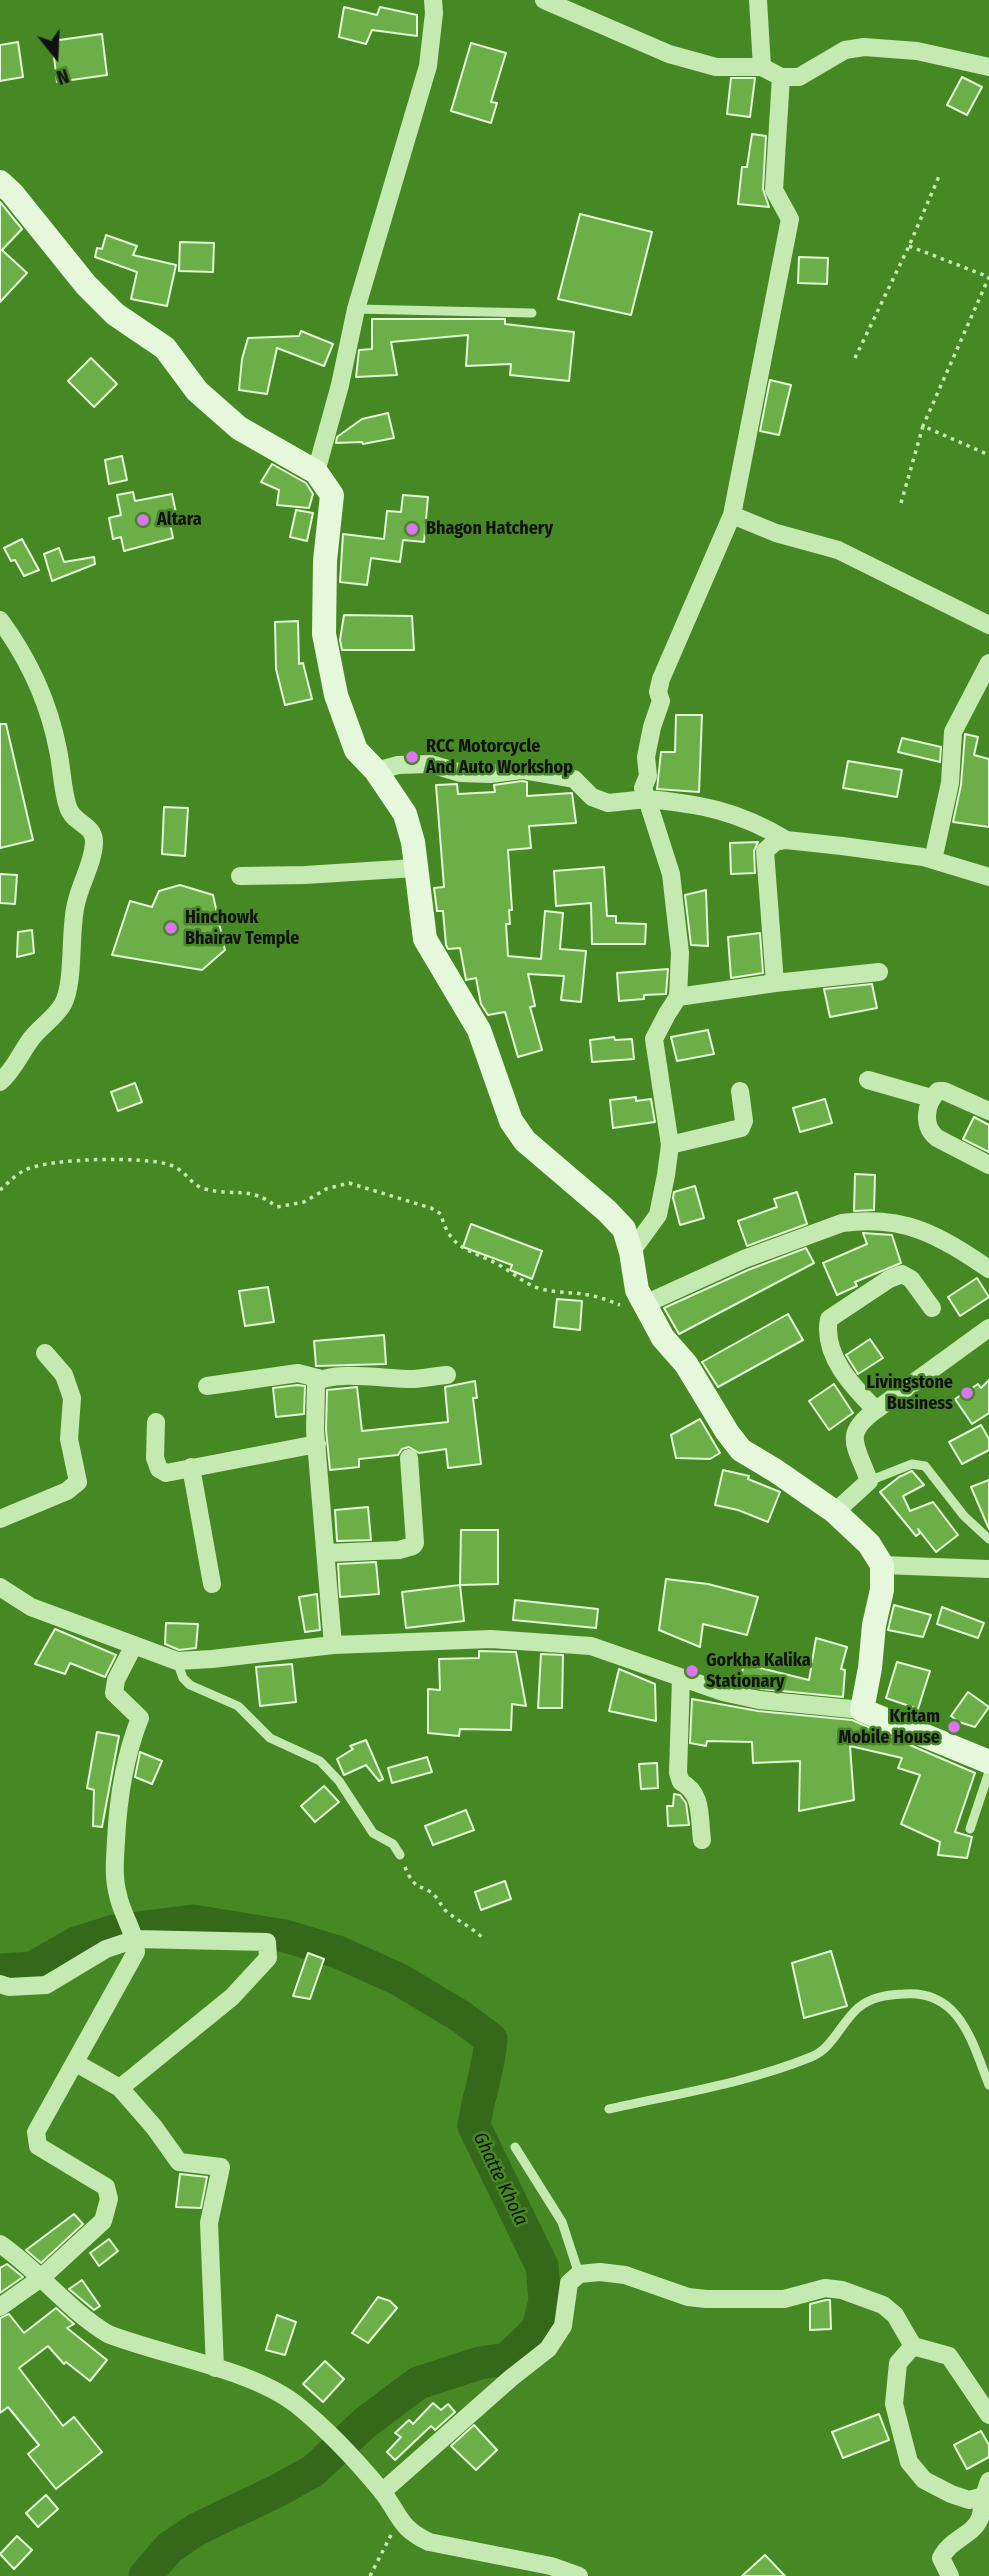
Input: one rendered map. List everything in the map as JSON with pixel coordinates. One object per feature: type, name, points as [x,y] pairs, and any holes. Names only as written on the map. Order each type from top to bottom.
[{"type":"street","points":[[316,472],[340,385],[356,309],[428,66],[433,0]]},
{"type":"street","points":[[544,0],[570,6],[669,54],[716,67],[762,67],[780,76],[799,77],[845,50],[864,47],[917,51],[989,67]]},
{"type":"street","points":[[758,0],[762,67]]},
{"type":"street","points":[[631,1252],[657,1215],[670,1145],[654,1039],[678,997],[680,953],[671,874],[643,788],[648,776],[646,757],[661,701],[658,692],[661,680],[732,515],[790,219],[774,190],[780,76]]},
{"type":"street","points":[[0,183],[12,193],[86,285],[115,314],[165,348],[197,391],[239,428],[316,472],[332,495],[325,561],[324,634],[336,695],[356,750],[376,771],[405,814],[413,842],[425,939],[479,1030],[511,1121],[525,1141],[607,1211],[624,1229],[637,1290],[663,1338],[687,1364],[727,1432],[741,1450],[835,1513],[869,1544],[882,1565],[882,1590],[874,1625],[862,1710]]},
{"type":"street","points":[[732,515],[776,533],[838,550],[989,625]]},
{"type":"street","points":[[0,620],[26,660],[41,696],[58,748],[68,809],[75,820],[92,832],[94,842],[71,927],[68,986],[63,1003],[31,1039],[10,1073],[0,1082]]},
{"type":"street","points":[[933,860],[950,783],[953,732],[989,663]]},
{"type":"street","points":[[376,771],[398,765],[430,764],[461,773],[490,774],[522,770],[574,779],[592,797],[608,803],[647,799],[681,802],[738,815],[786,840]]},
{"type":"street","points":[[775,983],[765,851],[775,842],[786,840],[933,860],[989,877]]},
{"type":"street","points":[[240,876],[415,868]]},
{"type":"street","points":[[678,997],[879,971]]},
{"type":"street","points":[[868,1080],[931,1098]]},
{"type":"street","points":[[670,1145],[741,1128],[744,1121],[740,1091]]},
{"type":"street","points":[[989,1111],[944,1091],[938,1091],[931,1098],[926,1124],[937,1138],[989,1165]]},
{"type":"street","points":[[645,1304],[744,1259],[842,1223],[856,1221],[897,1223],[922,1229],[949,1242],[989,1269]]},
{"type":"street","points":[[876,1410],[848,1382],[839,1365],[827,1329],[829,1319],[889,1279],[902,1274],[911,1279],[932,1308]]},
{"type":"street","points":[[835,1513],[869,1481],[853,1437],[859,1423],[989,1328]]},
{"type":"street","points":[[0,1519],[67,1491],[78,1482],[69,1439],[72,1398],[69,1385],[45,1353]]},
{"type":"street","points":[[208,1386],[298,1373],[321,1379],[414,1379],[447,1375]]},
{"type":"street","points":[[321,1379],[316,1383],[314,1400],[333,1645]]},
{"type":"street","points":[[156,1422],[155,1458],[159,1469],[166,1473],[317,1444]]},
{"type":"street","points":[[326,1553],[399,1550],[413,1546],[415,1543],[409,1458]]},
{"type":"street","points":[[191,1467],[212,1584]]},
{"type":"street","points":[[882,1565],[989,1569]]},
{"type":"street","points":[[0,1587],[32,1607],[177,1661],[333,1645],[491,1639],[591,1646],[723,1692],[759,1700],[862,1710],[989,1762]]},
{"type":"street","points":[[0,2307],[41,2278],[103,2221],[109,2199],[106,2187],[38,2146],[36,2132],[136,1952],[135,1938],[118,1899],[114,1877],[119,1794],[131,1740],[140,1718],[114,1693],[116,1680],[134,1645]]},
{"type":"street","points":[[681,1678],[678,1773],[681,1782],[690,1786],[698,1800],[702,1840]]},
{"type":"street","points":[[0,1984],[9,1987],[46,1985],[106,1949],[135,1938],[267,1942],[268,1958],[232,1997],[120,2088]]},
{"type":"street","points":[[76,2063],[120,2088],[154,2127],[179,2162],[221,2167],[209,2223],[215,2368]]},
{"type":"street","points":[[0,2244],[26,2262],[86,2321],[108,2334],[271,2388],[296,2404],[345,2448],[383,2492],[400,2522],[413,2535],[429,2542],[551,2566],[579,2576]]},
{"type":"street","points":[[383,2492],[511,2378],[548,2349],[563,2326],[569,2283],[579,2274],[600,2272],[625,2275],[688,2297],[706,2299],[784,2299],[825,2288],[842,2290],[883,2305],[895,2315],[913,2346],[949,2356],[989,2415]]},
{"type":"street","points":[[913,2346],[898,2363],[894,2404],[909,2462],[924,2480],[951,2494],[969,2500],[987,2491]]},
{"type":"street","points":[[950,2576],[941,2558],[947,2546],[969,2532],[979,2520],[987,2491]]},
{"type":"lane","points":[[356,309],[532,313]]},
{"type":"lane","points":[[869,1481],[912,1464],[925,1465],[964,1516],[989,1539]]},
{"type":"lane","points":[[177,1661],[183,1678],[190,1685],[238,1706],[270,1738],[320,1761],[352,1799],[364,1823],[373,1833],[393,1844],[400,1855]]},
{"type":"lane","points":[[970,1829],[989,1772]]},
{"type":"lane","points":[[609,2109],[715,2086],[824,2052],[859,2008],[881,1995],[913,1993],[942,2000],[959,2017],[971,2038],[989,2085]]},
{"type":"lane","points":[[515,2147],[562,2222],[579,2274]]},
{"type":"path","points":[[855,358],[940,174]]},
{"type":"path","points":[[901,503],[923,426],[989,277],[909,246]]},
{"type":"path","points":[[923,426],[989,455]]},
{"type":"path","points":[[0,1190],[27,1169],[55,1161],[82,1160],[168,1164],[184,1171],[192,1182],[205,1189],[256,1195],[268,1199],[276,1208],[304,1202],[340,1183],[349,1183],[431,1208],[441,1214],[451,1238],[462,1249],[500,1265],[525,1283],[555,1292],[589,1295],[633,1310],[645,1304]]},
{"type":"path","points":[[400,1855],[411,1881],[418,1888],[435,1896],[449,1913],[483,1937]]},
{"type":"path","points":[[370,2576],[384,2545],[400,2522]]},
{"type":"building","points":[[344,7],[377,15],[380,7],[417,15],[417,36],[372,30],[366,44],[339,37]]},
{"type":"building","points":[[102,34],[107,75],[57,82],[52,41]]},
{"type":"building","points":[[18,42],[23,77],[0,81],[0,45]]},
{"type":"building","points":[[471,43],[506,53],[491,102],[497,103],[491,123],[451,111]]},
{"type":"building","points":[[962,77],[982,87],[967,115],[947,105]]},
{"type":"building","points":[[731,78],[755,78],[750,117],[727,114]]},
{"type":"building","points":[[752,134],[766,136],[763,189],[769,207],[738,204],[742,167],[747,167]]},
{"type":"building","points":[[0,202],[22,229],[2,250],[27,273],[0,302]]},
{"type":"building","points":[[580,214],[652,232],[631,315],[558,299]]},
{"type":"building","points":[[106,235],[137,246],[133,255],[176,265],[167,306],[131,299],[137,272],[95,257],[97,248],[102,249]]},
{"type":"building","points":[[180,242],[214,243],[213,272],[179,271]]},
{"type":"building","points":[[799,257],[828,258],[827,284],[798,283]]},
{"type":"building","points":[[372,319],[505,319],[505,324],[574,332],[569,381],[510,375],[511,364],[466,366],[468,335],[391,342],[397,375],[356,377],[359,350],[372,349]]},
{"type":"building","points":[[301,331],[333,344],[324,366],[277,348],[267,394],[239,390],[242,359],[248,338],[299,336]]},
{"type":"building","points":[[91,358],[117,384],[94,407],[68,381]]},
{"type":"building","points":[[770,380],[791,385],[779,435],[760,431]]},
{"type":"building","points":[[388,413],[394,438],[363,444],[336,443],[337,437],[362,419]]},
{"type":"building","points":[[122,456],[127,480],[109,484],[105,460]]},
{"type":"building","points":[[272,464],[306,483],[313,494],[309,508],[277,505],[279,490],[261,482]]},
{"type":"building","name":"Altara","points":[[133,492],[135,501],[172,494],[178,522],[170,524],[173,538],[124,551],[121,537],[113,539],[109,518],[121,515],[117,495]]},
{"type":"building","points":[[403,495],[428,497],[424,542],[403,540],[400,562],[371,558],[367,585],[340,582],[343,534],[384,539],[387,511],[401,512]]},
{"type":"building","points":[[296,510],[313,513],[307,541],[290,537]]},
{"type":"building","points":[[22,539],[39,570],[24,576],[4,548]]},
{"type":"building","points":[[59,548],[64,562],[94,557],[95,564],[52,581],[44,554]]},
{"type":"building","points":[[344,615],[412,616],[414,650],[342,650],[340,640]]},
{"type":"building","points":[[298,621],[299,664],[303,663],[312,699],[285,705],[276,669],[275,622]]},
{"type":"building","points":[[676,715],[702,715],[699,792],[657,789],[661,752],[675,752]]},
{"type":"building","points":[[0,724],[6,724],[33,840],[0,848]]},
{"type":"building","points":[[965,734],[978,737],[974,755],[989,759],[989,827],[953,822],[961,785]]},
{"type":"building","points":[[902,738],[941,747],[940,762],[898,752]]},
{"type":"building","points":[[848,761],[902,770],[897,797],[843,788]]},
{"type":"building","points":[[527,782],[527,796],[572,793],[576,823],[529,826],[531,848],[508,850],[512,910],[509,910],[510,924],[506,924],[508,956],[541,959],[545,911],[563,913],[560,949],[586,951],[581,1002],[561,1000],[564,976],[528,974],[535,1006],[530,1007],[542,1050],[518,1057],[505,1012],[488,1015],[481,1004],[476,978],[466,980],[460,948],[448,949],[446,945],[443,911],[437,911],[434,888],[444,887],[436,785],[457,784],[458,794],[495,792],[494,785]]},
{"type":"building","points":[[164,807],[188,808],[185,856],[162,854]]},
{"type":"building","points":[[758,842],[754,851],[755,873],[731,874],[730,843]]},
{"type":"building","points":[[604,867],[607,916],[616,916],[616,923],[646,924],[645,944],[592,944],[591,903],[556,906],[554,871]]},
{"type":"building","points":[[0,874],[17,875],[15,904],[0,903]]},
{"type":"building","name":"Hinchowk Bhairav Temple","points":[[180,885],[213,895],[225,950],[202,970],[112,955],[130,901],[152,907],[159,891]]},
{"type":"building","points":[[706,890],[708,946],[691,945],[685,895]]},
{"type":"building","points":[[32,930],[34,953],[17,957],[18,932]]},
{"type":"building","points":[[760,933],[763,973],[731,978],[728,937]]},
{"type":"building","points":[[668,969],[666,994],[644,995],[644,999],[619,1001],[617,973]]},
{"type":"building","points":[[872,984],[877,1008],[830,1017],[824,989]]},
{"type":"building","points":[[708,1030],[714,1054],[677,1061],[671,1037]]},
{"type":"building","points":[[614,1037],[615,1040],[632,1039],[634,1059],[592,1062],[590,1040]]},
{"type":"building","points":[[135,1083],[142,1102],[118,1111],[111,1092]]},
{"type":"building","points":[[636,1097],[636,1101],[651,1099],[655,1122],[613,1128],[610,1100]]},
{"type":"building","points":[[825,1099],[832,1123],[800,1132],[793,1108]]},
{"type":"building","points":[[974,1117],[989,1125],[989,1152],[963,1139]]},
{"type":"building","points":[[855,1174],[875,1175],[874,1210],[854,1211]]},
{"type":"building","points":[[695,1186],[704,1218],[680,1225],[674,1192]]},
{"type":"building","points":[[797,1192],[807,1224],[747,1246],[738,1221],[777,1207],[774,1199]]},
{"type":"building","points":[[471,1224],[542,1251],[532,1279],[510,1270],[512,1265],[463,1247]]},
{"type":"building","points":[[863,1233],[892,1235],[901,1263],[855,1282],[857,1286],[837,1295],[823,1263],[867,1244]]},
{"type":"building","points":[[806,1248],[814,1263],[679,1334],[664,1308],[748,1270]]},
{"type":"building","points":[[977,1278],[989,1297],[960,1316],[948,1297]]},
{"type":"building","points":[[268,1287],[274,1322],[245,1326],[239,1291]]},
{"type":"building","points":[[557,1299],[582,1301],[580,1330],[554,1327]]},
{"type":"building","points":[[788,1314],[803,1340],[718,1387],[702,1362]]},
{"type":"building","points":[[384,1335],[386,1364],[316,1366],[314,1341]]},
{"type":"building","points":[[870,1339],[883,1358],[858,1374],[846,1355]]},
{"type":"building","points":[[989,1380],[989,1413],[972,1424],[955,1399],[978,1384],[981,1388]]},
{"type":"building","points":[[475,1381],[477,1398],[473,1398],[481,1464],[448,1468],[446,1449],[419,1453],[409,1447],[402,1449],[398,1455],[359,1459],[359,1467],[330,1470],[326,1430],[327,1390],[357,1387],[362,1431],[448,1422],[445,1387]]},
{"type":"building","points":[[834,1384],[853,1413],[829,1430],[809,1401]]},
{"type":"building","points":[[305,1386],[304,1414],[276,1417],[273,1388]]},
{"type":"building","points":[[700,1419],[720,1453],[710,1459],[676,1458],[671,1435]]},
{"type":"building","points":[[981,1425],[989,1439],[989,1450],[962,1464],[949,1442]]},
{"type":"building","points":[[723,1470],[749,1476],[748,1479],[780,1492],[768,1522],[738,1510],[715,1505]]},
{"type":"building","points":[[912,1471],[924,1485],[903,1496],[910,1511],[933,1502],[958,1535],[936,1552],[918,1529],[920,1533],[916,1536],[880,1492],[899,1477]]},
{"type":"building","points":[[989,1480],[989,1529],[971,1487]]},
{"type":"building","points":[[368,1507],[371,1540],[337,1541],[335,1510]]},
{"type":"building","points":[[461,1530],[498,1530],[498,1584],[460,1585]]},
{"type":"building","points":[[376,1562],[379,1594],[340,1597],[338,1564]]},
{"type":"building","points":[[666,1579],[708,1584],[758,1597],[747,1635],[703,1624],[700,1647],[659,1630]]},
{"type":"building","points":[[460,1585],[464,1621],[406,1628],[402,1592]]},
{"type":"building","points":[[317,1594],[320,1630],[305,1632],[299,1597]]},
{"type":"building","points":[[515,1600],[598,1609],[596,1628],[513,1620]]},
{"type":"building","points":[[894,1605],[931,1615],[923,1637],[888,1630]]},
{"type":"building","points":[[942,1607],[984,1623],[978,1638],[937,1624]]},
{"type":"building","points":[[166,1623],[198,1624],[196,1648],[179,1650],[165,1644]]},
{"type":"building","points":[[55,1629],[116,1655],[105,1677],[70,1663],[65,1674],[35,1664]]},
{"type":"building","points":[[816,1638],[847,1647],[841,1669],[845,1670],[843,1697],[761,1689],[739,1684],[744,1664],[809,1680]]},
{"type":"building","points":[[479,1651],[516,1652],[526,1706],[512,1704],[511,1730],[460,1729],[459,1736],[428,1733],[428,1689],[440,1690],[439,1659],[479,1658]]},
{"type":"building","points":[[541,1654],[563,1655],[562,1708],[538,1708]]},
{"type":"building","points":[[897,1662],[930,1671],[918,1709],[886,1698]]},
{"type":"building","points":[[292,1664],[296,1702],[260,1706],[256,1667]]},
{"type":"building","points":[[619,1669],[655,1684],[656,1721],[609,1711]]},
{"type":"building","points":[[968,1692],[989,1707],[975,1727],[959,1722],[951,1716]]},
{"type":"building","points":[[692,1699],[758,1711],[852,1720],[975,1773],[955,1832],[972,1837],[967,1858],[938,1855],[940,1842],[901,1824],[920,1775],[898,1768],[902,1758],[850,1746],[854,1800],[799,1811],[800,1761],[753,1763],[752,1742],[707,1741],[706,1746],[690,1743]]},
{"type":"building","points":[[97,1732],[119,1736],[102,1827],[93,1826],[94,1790],[87,1788]]},
{"type":"building","points":[[366,1740],[383,1779],[379,1781],[366,1765],[344,1775],[337,1759],[353,1749],[350,1746]]},
{"type":"building","points":[[140,1752],[162,1761],[152,1784],[135,1777]]},
{"type":"building","points":[[427,1757],[432,1772],[392,1783],[388,1768]]},
{"type":"building","points":[[657,1763],[658,1788],[641,1789],[639,1764]]},
{"type":"building","points":[[324,1786],[339,1802],[315,1822],[301,1806]]},
{"type":"building","points":[[674,1794],[680,1795],[686,1803],[689,1825],[668,1826],[667,1806],[673,1806]]},
{"type":"building","points":[[466,1810],[474,1830],[433,1845],[425,1826]]},
{"type":"building","points":[[505,1881],[511,1899],[481,1910],[475,1892]]},
{"type":"building","points":[[831,1951],[847,2006],[804,2018],[792,1963]]},
{"type":"building","points":[[308,1953],[324,1959],[310,1999],[293,1996]]},
{"type":"building","points":[[180,2174],[207,2177],[201,2208],[176,2207]]},
{"type":"building","points":[[74,2214],[83,2224],[41,2263],[26,2250]]},
{"type":"building","points":[[109,2239],[118,2251],[99,2266],[90,2253]]},
{"type":"building","points":[[7,2264],[23,2277],[0,2293],[0,2268]]},
{"type":"building","points":[[82,2280],[100,2306],[94,2310],[69,2289]]},
{"type":"building","points":[[378,2297],[390,2301],[397,2308],[368,2343],[352,2333]]},
{"type":"building","points":[[830,2300],[831,2329],[810,2330],[810,2304]]},
{"type":"building","points":[[56,2308],[74,2324],[67,2328],[107,2360],[90,2381],[66,2362],[64,2364],[48,2346],[19,2368],[63,2426],[74,2417],[102,2452],[56,2489],[28,2454],[39,2445],[8,2407],[0,2413],[0,2318],[9,2314],[24,2333]]},
{"type":"building","points":[[277,2315],[296,2322],[285,2355],[266,2350]]},
{"type":"building","points":[[325,2361],[344,2379],[323,2402],[303,2384]]},
{"type":"building","points":[[433,2403],[441,2410],[448,2404],[455,2412],[435,2430],[431,2426],[395,2460],[387,2452],[401,2437],[395,2433],[409,2420],[413,2424]]},
{"type":"building","points":[[879,2414],[889,2440],[843,2458],[832,2432]]},
{"type":"building","points":[[474,2425],[497,2450],[476,2470],[451,2446]]},
{"type":"building","points":[[981,2431],[989,2445],[989,2457],[967,2469],[954,2445]]},
{"type":"building","points":[[46,2495],[58,2509],[38,2527],[26,2513]]},
{"type":"building","points":[[17,2536],[32,2550],[14,2569],[0,2554]]},
{"type":"building","points":[[765,2555],[785,2576],[742,2576]]},
{"type":"waterway","name":"Ghatte Khola","points":[[0,1970],[32,1968],[76,1943],[114,1931],[193,1921],[285,1936],[338,1952],[400,1980],[460,2016],[491,2039],[474,2126],[542,2266],[545,2301],[538,2329],[507,2359],[480,2363],[418,2383],[366,2422],[313,2471],[197,2529],[169,2548],[145,2576]]},
{"type":"place","name":"Altara","points":[[143,520]]},
{"type":"place","name":"Bhagon Hatchery","points":[[412,529]]},
{"type":"place","name":"RCC Motorcycle And Auto Workshop","points":[[412,757]]},
{"type":"place","name":"Hinchowk Bhairav Temple","points":[[171,928]]},
{"type":"place","name":"Livingstone Business","points":[[967,1393]]},
{"type":"place","name":"Gorkha Kalika Stationary","points":[[692,1671]]},
{"type":"place","name":"Kritam Mobile House","points":[[954,1727]]}]
